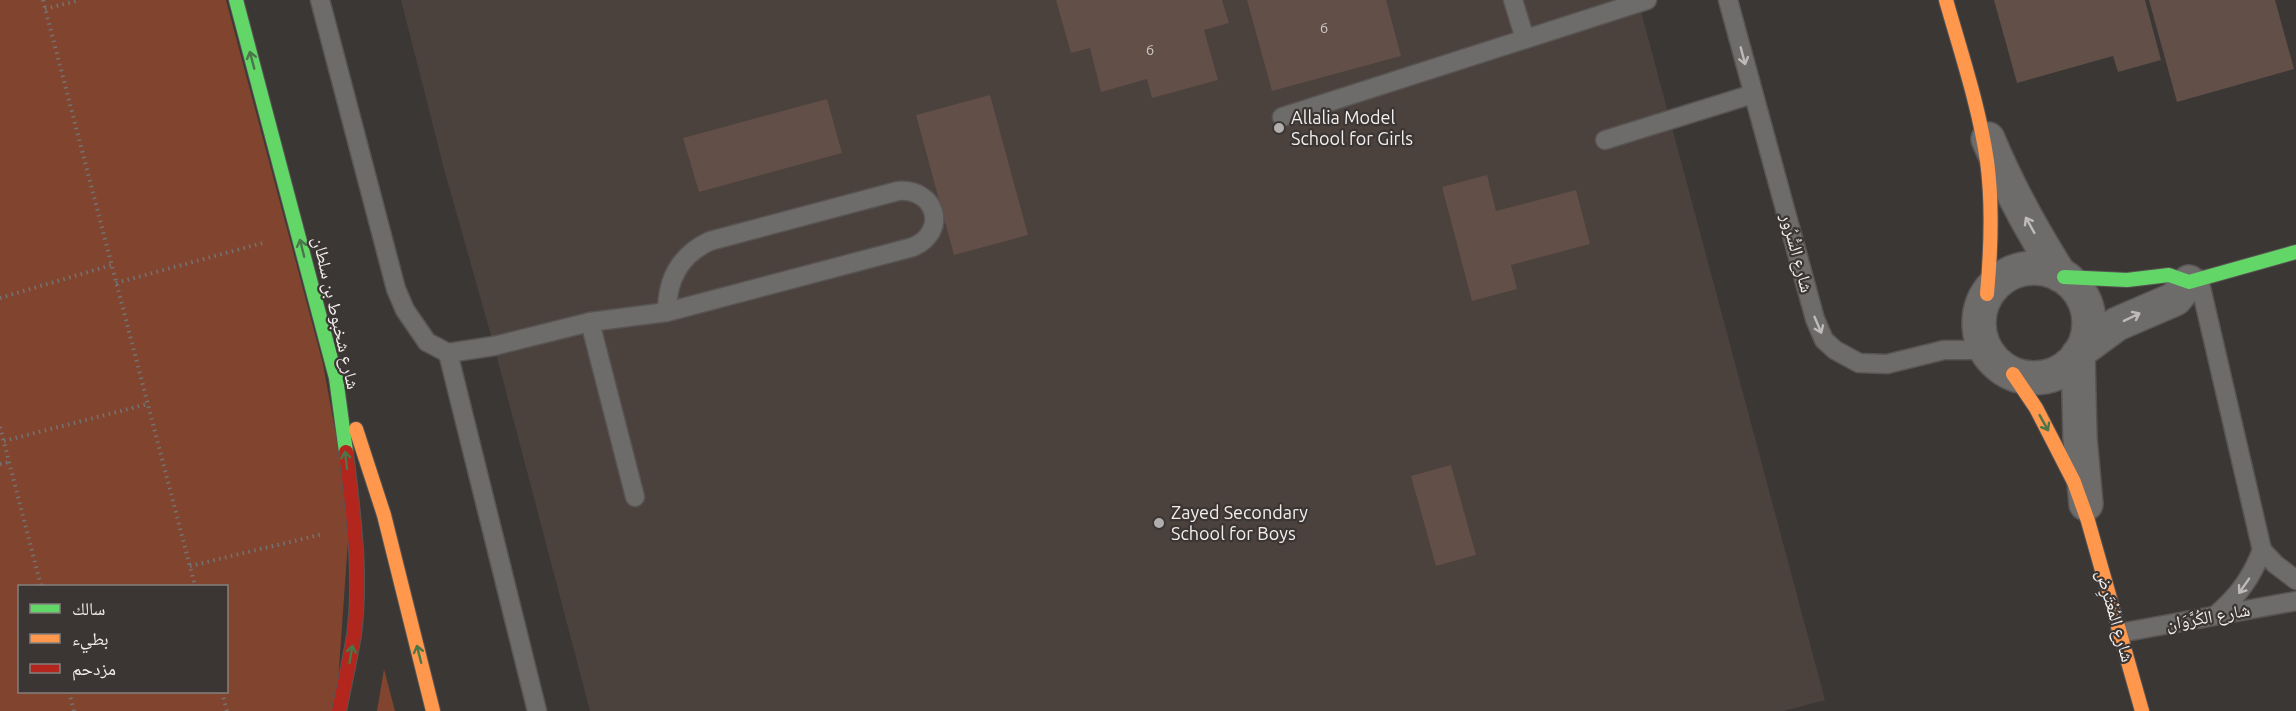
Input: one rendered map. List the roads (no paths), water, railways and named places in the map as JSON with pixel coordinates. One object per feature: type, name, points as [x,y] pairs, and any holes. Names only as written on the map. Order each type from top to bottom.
[{"type":"main road","name":"شارع شخبوط بن سلطان","points":[[236,0],[336,378],[355,526],[357,594],[354,634],[339,711]]},
{"type":"main road","points":[[1946,0],[1978,117],[1987,160],[1991,205],[1991,249],[1987,294]]},
{"type":"main road","points":[[2062,276],[2127,280],[2169,275],[2194,280],[2296,252]]},
{"type":"main road","name":"شارع المُعْتَرِض","points":[[2013,374],[2036,408],[2074,482],[2088,521],[2142,711]]},
{"type":"main road","points":[[336,378],[355,425],[384,515],[433,711]]},
{"type":"street","points":[[1978,117],[2015,198],[2036,237],[2062,276],[2074,285],[2087,309],[2089,322],[2080,352]]},
{"type":"street","points":[[2062,276],[2033,268],[2020,270],[2007,275],[1987,294],[1981,308],[1980,337],[1986,350],[2002,368],[2013,374],[2037,378],[2049,376],[2065,368],[2080,352],[2117,324],[2175,299],[2194,280]]},
{"type":"street","name":"شارع المُعْتَرِض","points":[[2080,352],[2080,438],[2088,521]]},
{"type":"lane","points":[[320,0],[396,289],[405,310],[427,342],[448,353],[494,346],[590,322],[667,312],[913,247],[922,243],[934,227],[932,207],[918,193],[908,190],[898,191],[710,241],[696,247],[676,269],[670,282],[667,312]]},
{"type":"lane","points":[[1513,0],[1525,39]]},
{"type":"lane","points":[[1282,117],[1525,39],[1597,7],[1647,0]]},
{"type":"lane","name":"شارع السُّرُور","points":[[1728,0],[1815,319],[1824,340],[1846,357],[1859,363],[1873,365],[1887,364],[1944,350],[1986,350]]},
{"type":"lane","points":[[1605,140],[1753,94]]},
{"type":"lane","points":[[2194,280],[2262,550],[2275,564],[2296,580]]},
{"type":"lane","points":[[590,322],[635,497]]},
{"type":"lane","points":[[448,353],[537,711]]},
{"type":"lane","points":[[2216,615],[2244,587],[2262,550]]},
{"type":"lane","name":"شارع الكُرَّوَان","points":[[2120,633],[2296,601]]},
{"type":"place","name":"Allalia Model School for Girls","points":[[1279,128]]},
{"type":"place","name":"Zayed Secondary School for Boys","points":[[1159,523]]}]
